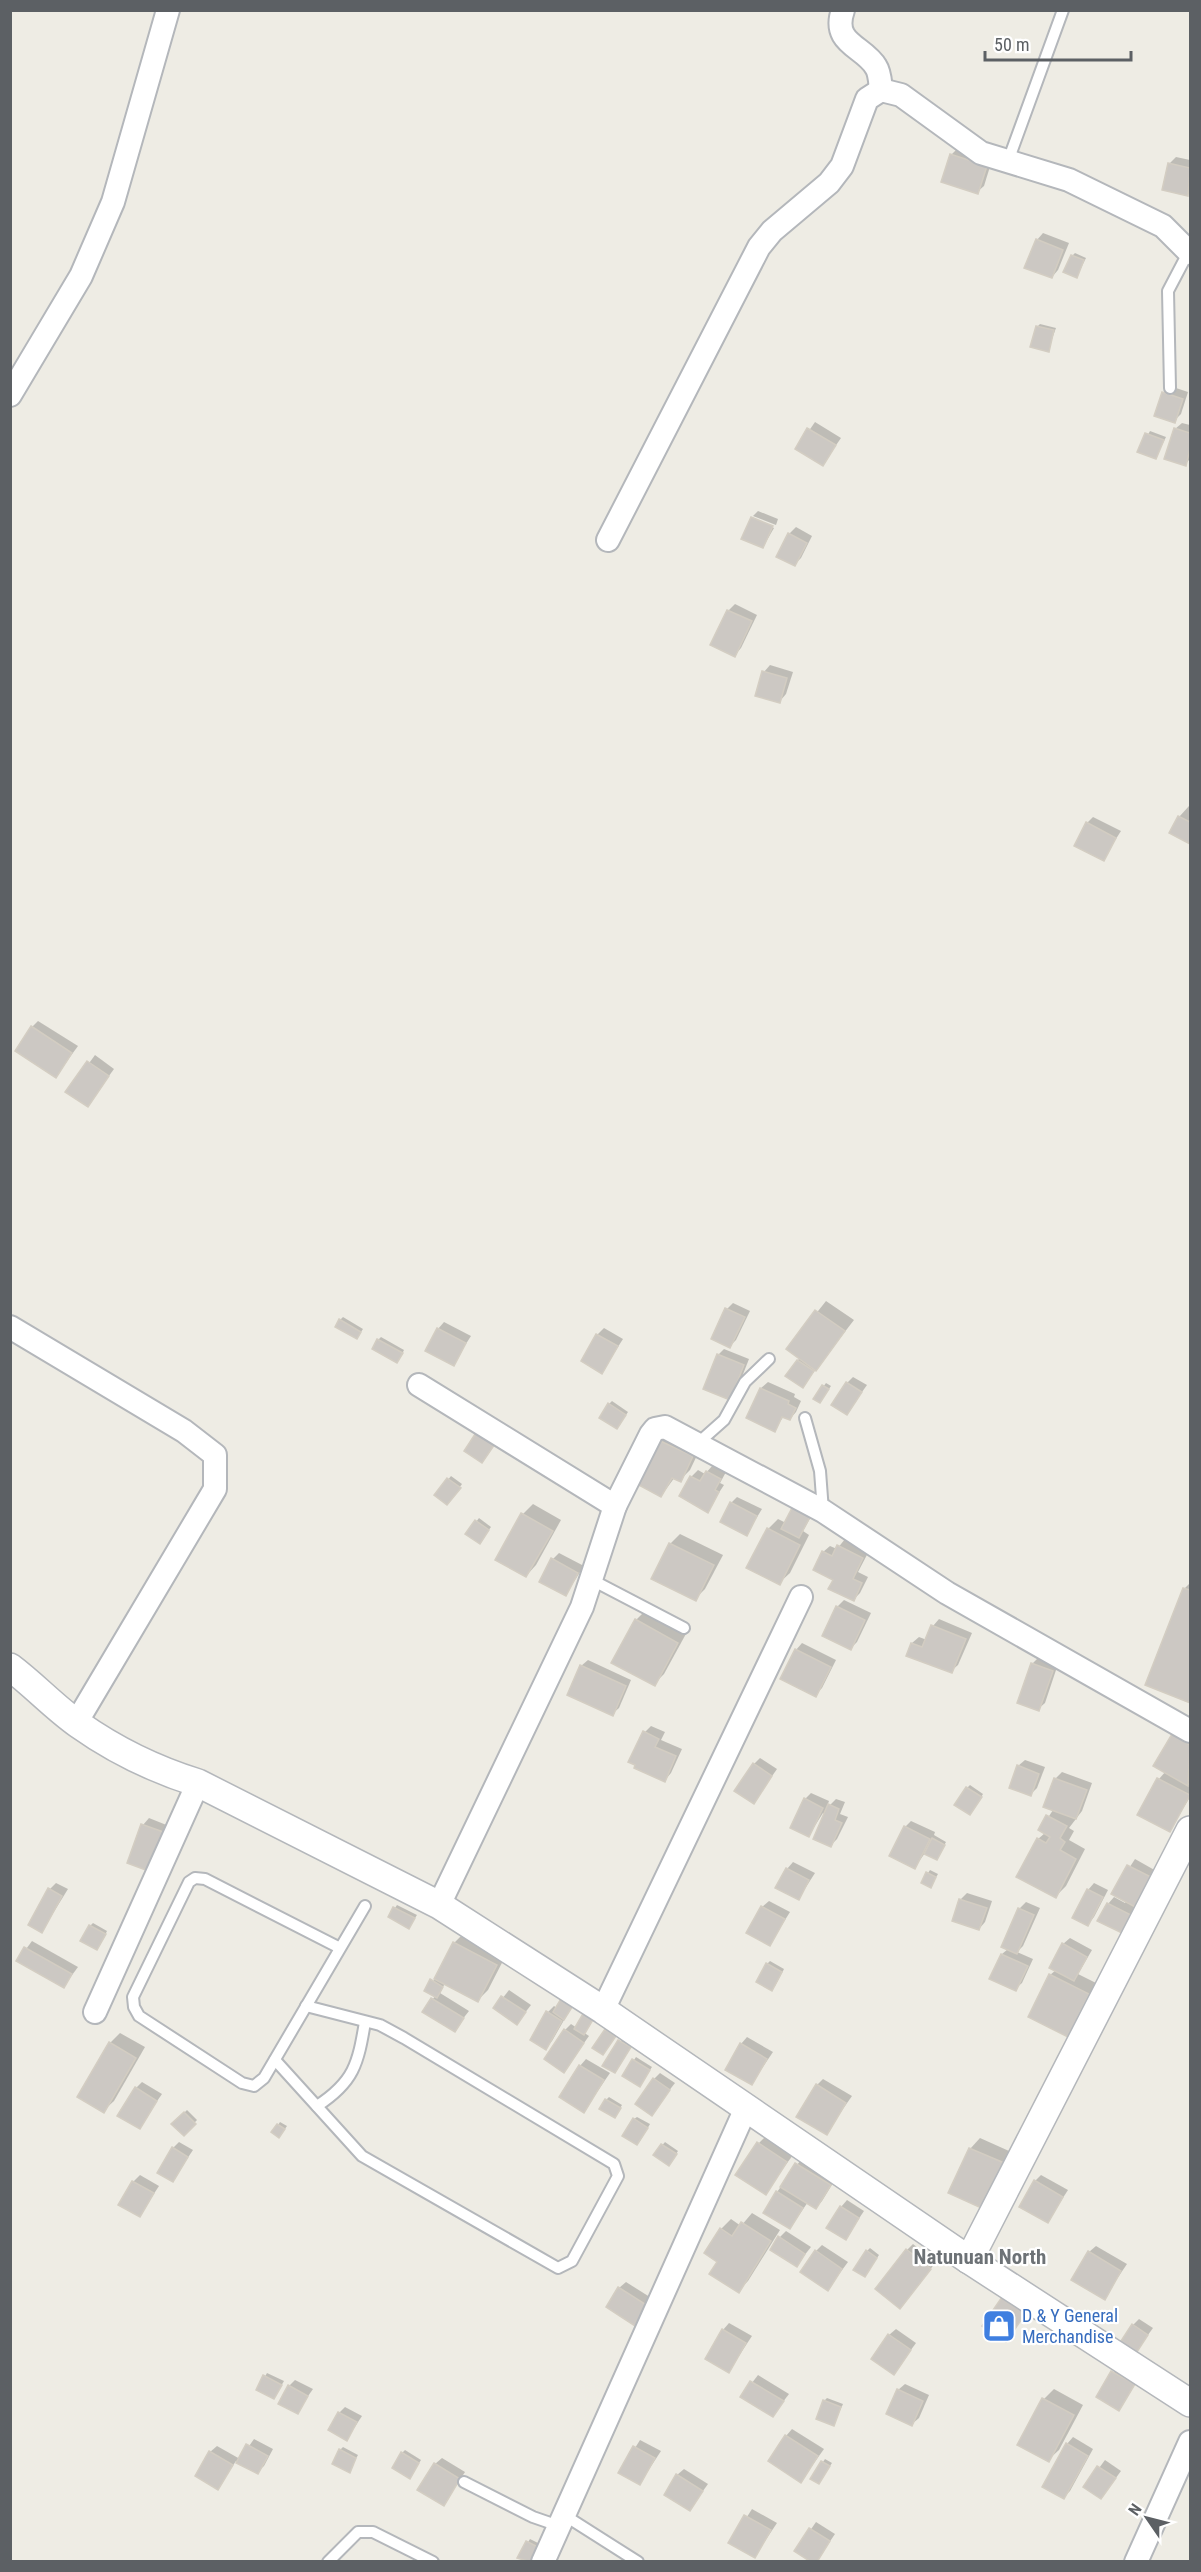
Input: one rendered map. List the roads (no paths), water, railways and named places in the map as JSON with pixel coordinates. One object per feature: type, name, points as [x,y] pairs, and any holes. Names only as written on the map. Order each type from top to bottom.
[{"type":"street","points":[[10,395],[81,276],[113,202],[168,10]]},
{"type":"street","points":[[843,10],[840,19],[843,36],[875,65],[881,90]]},
{"type":"street","points":[[608,540],[759,247],[772,231],[829,183],[842,166],[867,99],[881,90],[901,95],[981,153],[1069,180],[1163,226],[1190,252]]},
{"type":"street","points":[[10,1327],[184,1431],[215,1455],[215,1490],[76,1723]]},
{"type":"street","points":[[419,1385],[615,1506]]},
{"type":"street","points":[[439,1905],[582,1607],[615,1506],[655,1429],[664,1427],[823,1511],[948,1593],[1191,1731]]},
{"type":"street","points":[[603,2010],[801,1597]]},
{"type":"street","points":[[10,1667],[76,1723],[145,1765],[198,1783],[380,1880],[439,1905],[603,2010],[969,2260],[1191,2403]]},
{"type":"street","points":[[95,2012],[198,1783]]},
{"type":"street","points":[[969,2260],[1191,1830]]},
{"type":"street","points":[[543,2562],[746,2108]]},
{"type":"street","points":[[1136,2562],[1191,2442]]},
{"type":"lane","points":[[1008,161],[1063,10]]},
{"type":"lane","points":[[1170,388],[1167,291],[1190,252]]},
{"type":"lane","points":[[697,1444],[724,1420],[745,1382],[769,1359]]},
{"type":"lane","points":[[805,1418],[820,1471],[823,1511]]},
{"type":"lane","points":[[592,1580],[684,1628]]},
{"type":"lane","points":[[340,1948],[205,1879],[195,1878],[189,1882],[133,1996],[134,2007],[139,2016],[242,2084],[254,2086],[264,2078],[365,1906]]},
{"type":"lane","points":[[275,2060],[362,2156],[558,2268],[572,2260],[618,2176],[614,2164],[404,2038],[365,2022],[306,2006]]},
{"type":"lane","points":[[316,2106],[337,2093],[349,2080],[360,2055],[365,2022]]},
{"type":"lane","points":[[464,2482],[533,2517],[562,2520],[638,2562]]},
{"type":"lane","points":[[328,2562],[358,2532],[373,2532],[433,2562]]},
{"type":"place","name":"D & Y General Merchandise","points":[[999,2326]]},
{"type":"district","name":"Natunuan North","points":[[980,2257]]}]
